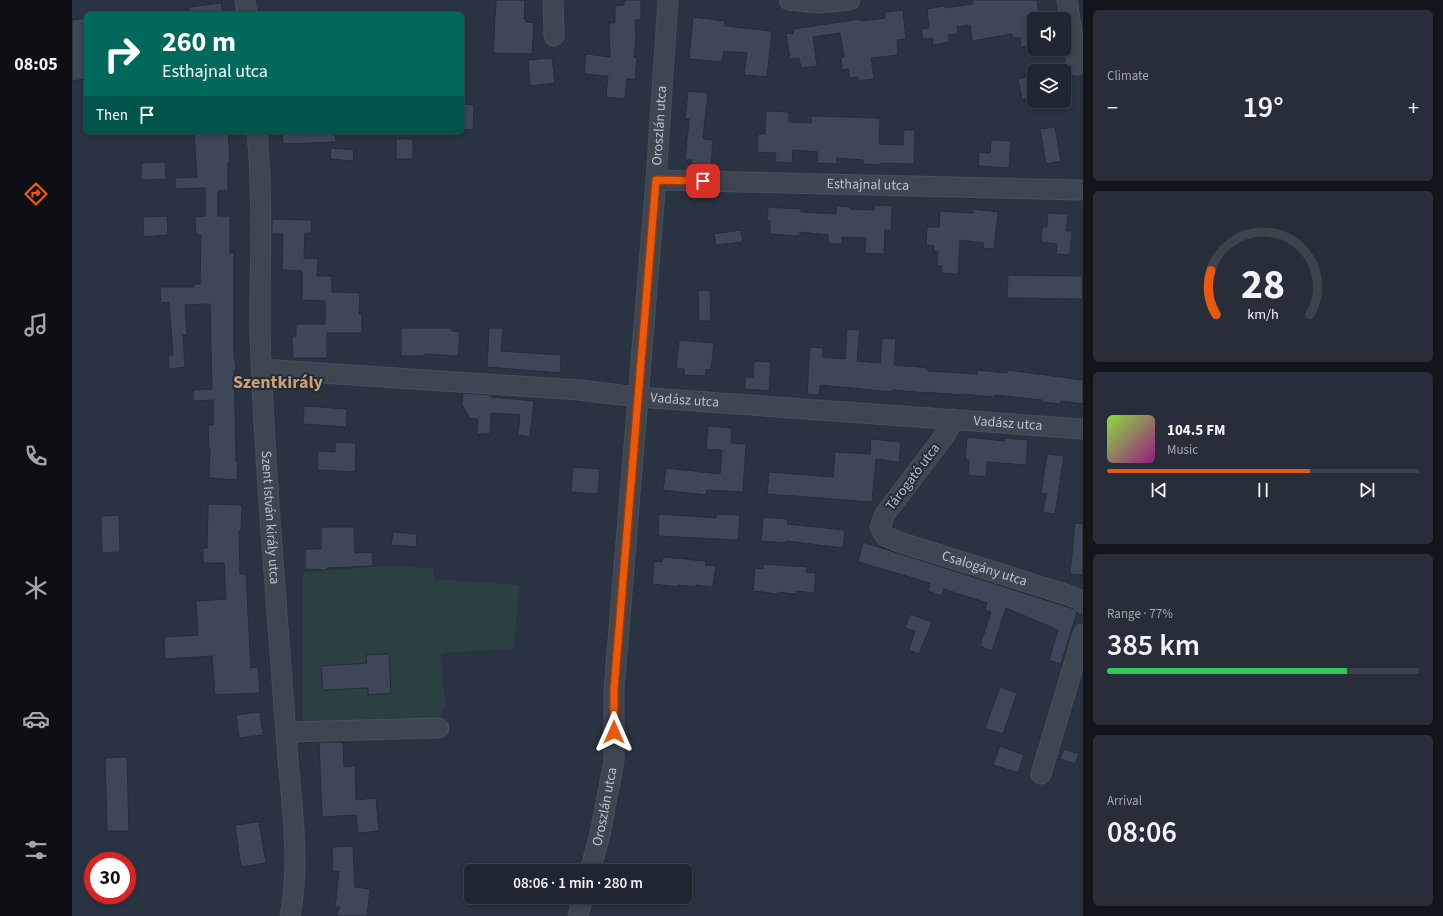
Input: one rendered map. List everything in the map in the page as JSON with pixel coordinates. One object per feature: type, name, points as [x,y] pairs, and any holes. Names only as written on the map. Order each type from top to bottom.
[{"type":"street","points":[[245,0],[246,12]]},
{"type":"street","points":[[553,0],[554,36]]},
{"type":"street","name":"Oroszlán utca","points":[[592,864],[600,834],[614,761],[614,690],[656,180],[668,0]]},
{"type":"street","points":[[789,0],[819,3],[850,0]]},
{"type":"street","points":[[1067,0],[1077,65]]},
{"type":"street","name":"Szent István király utca","points":[[257,134],[260,185],[262,369],[271,527],[286,732],[296,842],[292,909]]},
{"type":"street","name":"Esthajnal utca","points":[[656,180],[1080,190]]},
{"type":"street","name":"Vadász utca","points":[[262,369],[579,390],[638,397],[1083,429]]},
{"type":"street","name":"Tárogató utca","points":[[885,536],[880,527],[885,514],[945,435],[953,419]]},
{"type":"street","name":"Csalogány utca","points":[[885,536],[899,542],[1071,596],[1083,603]]},
{"type":"street","points":[[1041,774],[1076,685],[1083,634]]},
{"type":"street","points":[[286,732],[439,728]]},
{"type":"street","points":[[578,916],[581,904]]},
{"type":"shaded area","points":[[384,566],[433,568],[434,579],[519,585],[514,649],[441,653],[445,705],[440,718],[432,721],[303,726],[303,572]]},
{"type":"building","points":[[496,0],[525,0],[524,19],[526,19],[526,22],[534,23],[532,54],[493,53]]},
{"type":"building","points":[[624,0],[641,0],[641,20],[635,20],[636,37],[634,57],[637,57],[635,79],[627,79],[625,99],[606,97],[608,76],[584,74],[586,54],[610,57],[609,23],[615,23],[615,6],[624,5]]},
{"type":"building","points":[[973,0],[1037,0],[1039,12],[1027,12],[1027,47],[1021,47],[1020,38],[1012,38],[1012,34],[972,41],[970,25],[957,27],[958,34],[948,35],[950,42],[933,45],[932,38],[923,39],[921,29],[929,28],[927,9],[973,4]]},
{"type":"building","points":[[221,3],[223,12],[189,12],[189,7]]},
{"type":"building","points":[[903,10],[906,39],[897,40],[898,55],[871,58],[874,79],[858,81],[858,77],[850,78],[848,69],[842,70],[841,57],[844,57],[840,33],[813,37],[817,66],[801,68],[799,58],[790,59],[786,33],[793,34],[793,29],[861,19],[861,21],[885,18],[885,12]]},
{"type":"building","points":[[693,17],[725,21],[725,26],[772,31],[767,77],[744,75],[747,53],[724,51],[722,62],[689,59]]},
{"type":"building","points":[[84,18],[84,79],[72,81],[72,20]]},
{"type":"building","points":[[552,58],[555,83],[530,86],[528,60]]},
{"type":"building","points":[[1027,77],[1027,99],[1022,99],[1018,79]]},
{"type":"building","points":[[688,91],[708,93],[703,137],[704,139],[713,140],[711,165],[691,164],[692,160],[685,160],[689,119],[685,119]]},
{"type":"building","points":[[464,104],[474,105],[473,130],[464,129]]},
{"type":"building","points":[[766,111],[789,112],[789,122],[811,123],[811,116],[880,118],[879,144],[903,145],[904,130],[915,130],[914,164],[863,164],[863,160],[837,158],[837,164],[817,163],[818,152],[793,150],[792,163],[775,162],[776,153],[757,152],[758,134],[765,134]]},
{"type":"building","points":[[1055,127],[1061,161],[1046,164],[1040,129]]},
{"type":"building","points":[[194,134],[228,134],[230,162],[228,162],[228,190],[218,191],[218,216],[230,216],[230,253],[234,253],[234,354],[236,371],[234,371],[236,462],[238,462],[237,480],[209,478],[210,449],[208,425],[213,425],[213,400],[193,401],[193,390],[212,389],[210,304],[185,305],[187,335],[183,335],[185,367],[169,369],[168,356],[173,355],[169,302],[161,303],[160,287],[194,287],[194,284],[200,284],[201,235],[196,235],[195,217],[205,216],[205,188],[175,189],[175,178],[197,177]]},
{"type":"building","points":[[282,134],[335,134],[336,142],[283,144]]},
{"type":"building","points":[[396,139],[413,139],[413,159],[396,159]]},
{"type":"building","points":[[991,140],[1011,141],[1009,168],[978,166],[979,152],[990,153]]},
{"type":"building","points":[[331,148],[354,150],[353,161],[330,159]]},
{"type":"building","points":[[165,162],[166,179],[141,180],[141,163]]},
{"type":"building","points":[[875,205],[892,206],[891,231],[885,230],[884,254],[865,253],[866,238],[842,237],[842,244],[828,243],[828,235],[800,232],[800,236],[770,234],[770,221],[767,221],[768,207],[801,209],[801,212],[836,214],[837,206],[851,207],[851,209],[874,210]]},
{"type":"building","points":[[973,209],[998,212],[994,249],[983,248],[984,243],[960,240],[958,274],[941,273],[942,266],[937,266],[938,251],[934,251],[934,246],[926,245],[927,227],[939,227],[940,211],[972,213]]},
{"type":"building","points":[[1048,213],[1068,214],[1066,231],[1072,231],[1070,255],[1056,254],[1057,244],[1041,242],[1042,227],[1047,227]]},
{"type":"building","points":[[167,216],[168,235],[144,237],[143,217]]},
{"type":"building","points":[[272,219],[312,220],[311,233],[305,233],[304,258],[318,259],[317,276],[332,276],[332,292],[360,293],[359,314],[362,314],[362,333],[327,333],[327,358],[293,358],[292,336],[296,336],[296,324],[325,324],[325,301],[302,300],[302,271],[282,270],[283,234],[272,234]]},
{"type":"building","points":[[741,230],[743,242],[716,245],[714,234]]},
{"type":"building","points":[[1008,275],[1082,276],[1082,299],[1007,298]]},
{"type":"building","points":[[710,290],[711,321],[699,321],[698,291]]},
{"type":"building","points":[[401,328],[452,328],[452,331],[460,332],[458,356],[424,354],[424,356],[401,356]]},
{"type":"building","points":[[489,328],[503,328],[501,351],[561,355],[560,373],[487,367]]},
{"type":"building","points":[[847,329],[860,330],[857,361],[880,363],[882,338],[896,339],[894,365],[928,368],[928,371],[977,374],[978,370],[1007,373],[1007,370],[1083,380],[1083,404],[1061,401],[1061,404],[1042,402],[1042,400],[994,395],[994,397],[892,390],[892,392],[820,385],[819,395],[807,394],[810,347],[823,348],[822,357],[845,359]]},
{"type":"building","points":[[679,340],[714,343],[711,370],[706,369],[706,376],[684,375],[684,369],[676,369]]},
{"type":"building","points":[[754,361],[771,362],[769,391],[745,389],[745,377],[753,377]]},
{"type":"building","points":[[463,393],[492,395],[492,397],[534,401],[530,437],[518,435],[520,415],[491,413],[490,434],[477,434],[478,419],[470,418],[462,405]]},
{"type":"building","points":[[304,406],[347,409],[346,427],[303,424]]},
{"type":"building","points":[[708,426],[732,428],[731,443],[746,444],[743,492],[707,490],[706,495],[663,490],[666,468],[720,474],[722,450],[706,449]]},
{"type":"building","points":[[967,437],[1004,441],[1005,438],[1028,440],[1026,465],[987,462],[986,477],[968,475],[969,460],[965,460]]},
{"type":"building","points":[[871,439],[901,442],[899,462],[876,459],[872,502],[767,494],[769,472],[833,477],[835,452],[870,454]]},
{"type":"building","points":[[335,442],[356,443],[355,472],[317,470],[318,451],[335,452]]},
{"type":"building","points":[[1047,454],[1064,456],[1055,514],[1043,512],[1046,494],[1041,493]]},
{"type":"building","points":[[573,467],[600,469],[598,494],[571,492]]},
{"type":"building","points":[[208,504],[242,505],[241,531],[239,531],[240,574],[246,574],[251,668],[258,667],[260,693],[215,695],[212,656],[165,659],[164,637],[198,635],[196,601],[226,599],[224,563],[203,563],[203,548],[207,548]]},
{"type":"building","points":[[659,514],[716,518],[716,514],[740,515],[738,540],[658,536]]},
{"type":"building","points":[[119,515],[120,552],[102,553],[101,516]]},
{"type":"building","points":[[763,517],[788,519],[787,524],[845,530],[843,548],[786,541],[786,543],[761,541]]},
{"type":"building","points":[[1075,523],[1083,524],[1083,575],[1070,574]]},
{"type":"building","points":[[321,527],[354,527],[355,553],[372,552],[373,566],[327,568],[327,570],[305,569],[305,549],[321,549]]},
{"type":"building","points":[[393,532],[417,534],[416,547],[391,545]]},
{"type":"building","points":[[863,542],[1074,609],[1077,612],[1061,664],[1049,660],[1058,630],[1006,608],[992,651],[980,646],[991,612],[985,610],[987,603],[944,589],[942,596],[928,591],[930,583],[858,562]]},
{"type":"building","points":[[663,557],[706,561],[705,565],[716,566],[713,587],[678,585],[678,587],[652,584],[654,561],[662,562]]},
{"type":"building","points":[[763,564],[807,567],[806,572],[816,573],[814,593],[796,591],[796,594],[778,592],[778,594],[753,591],[755,568],[763,569]]},
{"type":"building","points":[[910,614],[932,622],[919,654],[909,650],[915,631],[905,628]]},
{"type":"building","points":[[389,654],[391,693],[368,695],[368,688],[323,690],[321,666],[367,663],[366,655]]},
{"type":"building","points":[[1000,687],[1017,693],[1003,734],[985,728]]},
{"type":"building","points":[[260,712],[263,735],[239,738],[236,715]]},
{"type":"building","points":[[319,742],[343,742],[344,767],[355,766],[356,800],[376,798],[379,831],[358,833],[356,815],[322,817]]},
{"type":"building","points":[[1000,746],[1024,755],[1018,773],[993,765]]},
{"type":"building","points":[[1064,749],[1079,754],[1075,764],[1060,759]]},
{"type":"building","points":[[127,757],[129,831],[107,831],[105,758]]},
{"type":"building","points":[[259,822],[266,863],[241,867],[235,825]]},
{"type":"building","points":[[353,846],[355,887],[370,889],[367,916],[336,916],[340,907],[335,907],[339,871],[333,872],[332,847]]},
{"type":"district","name":"Szentkirály","points":[[278,382]]},
{"type":"route","points":[[614,732],[614,690],[656,180],[703,181]]}]
